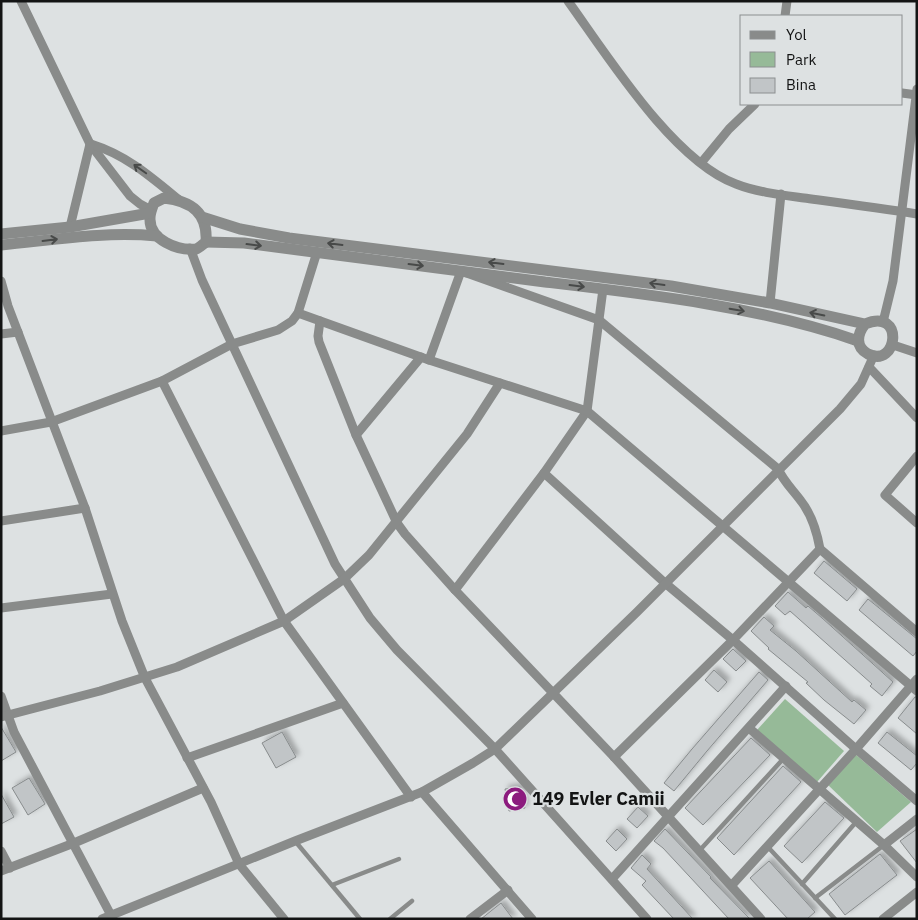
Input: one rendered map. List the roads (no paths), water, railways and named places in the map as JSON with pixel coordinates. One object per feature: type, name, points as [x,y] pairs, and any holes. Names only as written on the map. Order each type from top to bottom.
[{"type":"street","points":[[21,1],[90,144],[130,196],[151,211]]},
{"type":"street","points":[[568,1],[658,122],[687,152],[701,163],[736,184],[781,194],[917,214]]},
{"type":"street","points":[[785,15],[786,1]]},
{"type":"street","points":[[883,322],[893,281],[916,93],[903,93]]},
{"type":"street","points":[[701,163],[729,129],[754,105]]},
{"type":"street","points":[[90,144],[111,150],[128,160],[178,200],[195,210],[202,217],[207,230],[206,242]]},
{"type":"street","points":[[70,227],[90,144]]},
{"type":"street","points":[[770,304],[781,194]]},
{"type":"street","points":[[178,200],[164,198],[154,203],[151,211],[150,225],[157,236],[170,245],[181,248],[198,249],[206,242],[244,243],[684,300],[767,316],[834,332],[858,341]]},
{"type":"street","points":[[1,234],[70,227],[151,211]]},
{"type":"street","points":[[202,217],[240,229],[289,238],[670,286],[865,324]]},
{"type":"street","points":[[1,245],[91,234],[157,236]]},
{"type":"street","points":[[190,248],[202,280],[344,580],[370,618],[397,650],[494,748],[648,919]]},
{"type":"street","points":[[1,431],[52,422],[162,381],[232,344],[278,330],[292,321],[298,313],[317,252]]},
{"type":"street","points":[[461,271],[600,320],[778,469],[783,480],[802,502],[810,515],[816,529],[820,549],[917,632]]},
{"type":"street","points":[[356,435],[425,359],[461,271]]},
{"type":"street","points":[[1,282],[85,508],[112,594],[145,678],[203,788],[239,864],[284,919]]},
{"type":"street","points":[[455,590],[544,473],[587,411],[603,289]]},
{"type":"street","points":[[298,313],[425,359],[587,411],[788,582],[915,685],[732,885]]},
{"type":"street","points":[[874,320],[883,322],[890,327],[894,336],[893,345],[887,352],[878,356],[869,355],[862,349],[858,341],[859,331],[865,324],[874,320]]},
{"type":"street","points":[[320,321],[319,342],[356,435],[397,523],[455,590],[668,815],[761,919]]},
{"type":"street","points":[[1,334],[18,332]]},
{"type":"street","points":[[893,345],[917,353]]},
{"type":"street","points":[[102,919],[113,917],[295,841],[411,797],[473,764],[494,748],[724,527],[778,469],[840,408],[860,384],[874,355]]},
{"type":"street","points":[[868,368],[917,418]]},
{"type":"street","points":[[162,381],[284,621],[411,797]]},
{"type":"street","points":[[4,716],[145,678],[198,659],[284,621],[344,580],[369,555],[397,523],[467,434],[500,383]]},
{"type":"street","points":[[917,456],[885,495],[917,523]]},
{"type":"street","points":[[544,473],[665,583],[917,800]]},
{"type":"street","points":[[1,521],[85,508]]},
{"type":"street","points":[[614,757],[733,640],[820,549]]},
{"type":"street","points":[[1,608],[112,594]]},
{"type":"street","points":[[612,879],[786,686]]},
{"type":"street","points":[[1,696],[4,716],[113,917]]},
{"type":"street","points":[[187,758],[343,704]]},
{"type":"street","points":[[749,728],[884,845],[917,877]]},
{"type":"street","points":[[1,851],[6,869],[74,843],[203,788]]},
{"type":"street","points":[[422,792],[532,919]]},
{"type":"street","points":[[884,845],[917,819]]},
{"type":"street","points":[[470,919],[508,890]]},
{"type":"street","points":[[882,919],[917,892]]},
{"type":"lane","points":[[700,850],[784,758]]},
{"type":"lane","points":[[802,884],[856,821]]},
{"type":"lane","points":[[295,841],[360,919]]},
{"type":"lane","points":[[815,898],[884,845]]},
{"type":"lane","points":[[767,846],[835,919]]},
{"type":"lane","points":[[332,885],[399,860]]},
{"type":"lane","points":[[390,919],[412,901]]},
{"type":"place","name":"149 Evler Camii","points":[[515,799]]}]
